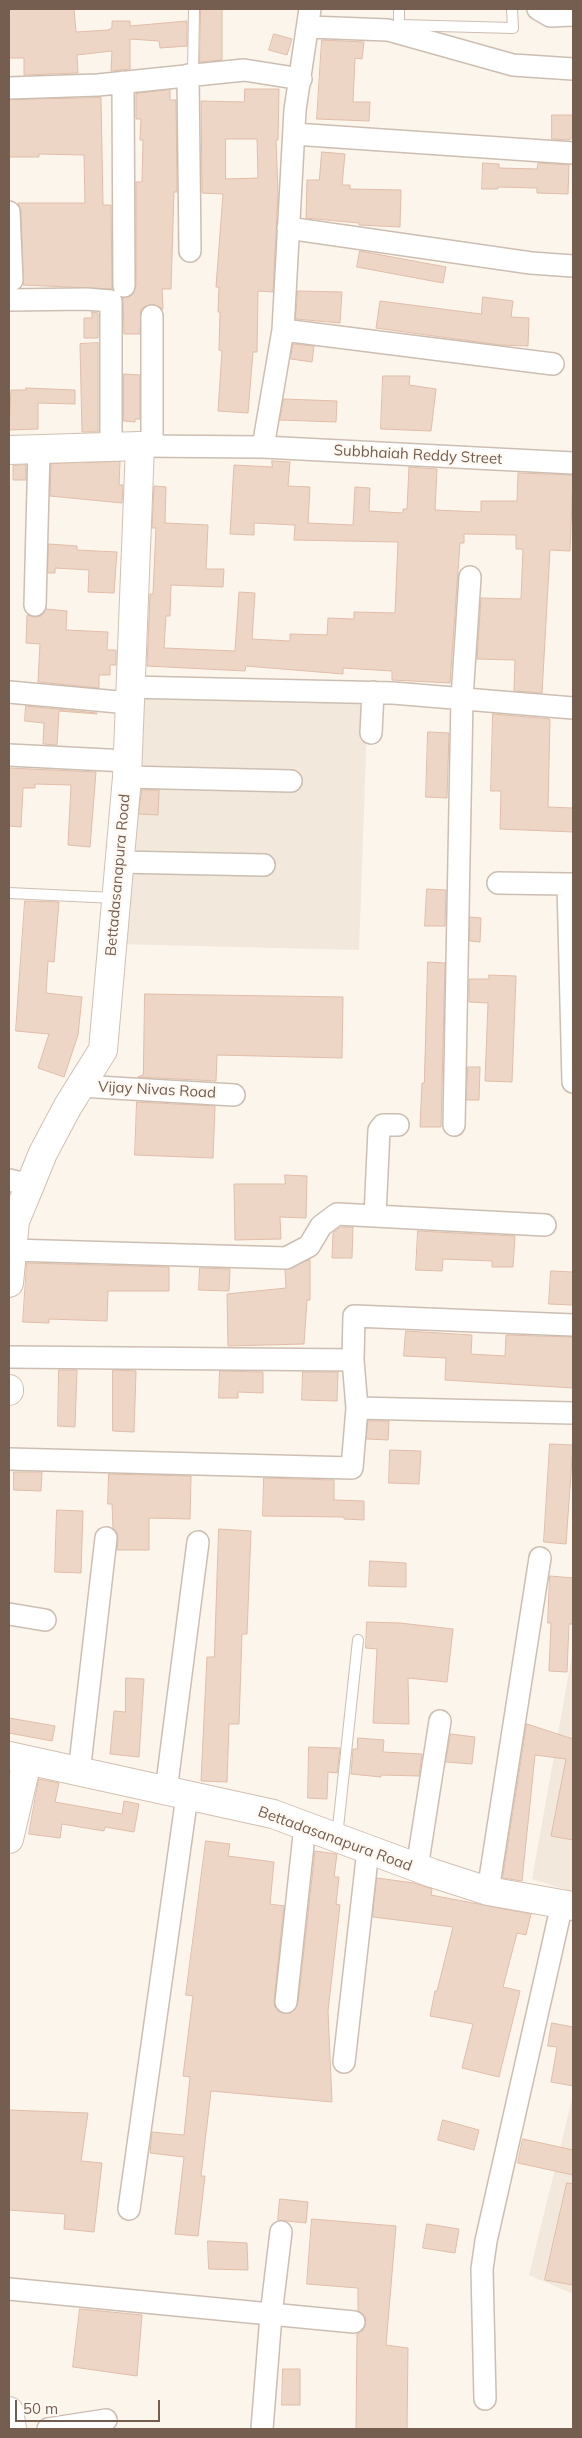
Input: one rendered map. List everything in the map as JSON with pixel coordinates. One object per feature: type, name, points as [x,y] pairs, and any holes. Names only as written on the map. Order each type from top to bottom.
[{"type":"street","points":[[538,9],[550,16],[573,15]]},
{"type":"street","points":[[263,447],[282,330],[294,134],[310,18],[388,30],[513,65],[573,69]]},
{"type":"street","points":[[9,88],[123,82],[244,70],[301,79]]},
{"type":"street","points":[[190,251],[191,75]]},
{"type":"street","points":[[123,82],[124,286]]},
{"type":"street","points":[[294,134],[573,153]]},
{"type":"street","points":[[9,212],[10,290],[111,301],[111,446]]},
{"type":"street","points":[[288,228],[531,262],[573,266]]},
{"type":"street","points":[[9,450],[146,446],[152,316]]},
{"type":"street","points":[[282,330],[553,364]]},
{"type":"street","name":"Subbhaiah Reddy Street","points":[[146,446],[263,447],[573,463]]},
{"type":"street","name":"Bettadasanapura Road","points":[[9,1284],[19,1183],[43,1153],[80,1086],[103,1050],[127,769],[129,695],[146,446]]},
{"type":"street","points":[[35,605],[39,449]]},
{"type":"street","points":[[454,1125],[462,698],[470,577]]},
{"type":"street","points":[[9,692],[129,695],[373,692],[573,708]]},
{"type":"street","points":[[371,733],[373,692]]},
{"type":"street","points":[[9,755],[127,769],[292,781]]},
{"type":"street","points":[[118,862],[264,865]]},
{"type":"street","points":[[498,883],[571,884],[573,1082]]},
{"type":"street","name":"Vijay Nivas Road","points":[[80,1086],[234,1095]]},
{"type":"street","points":[[375,1216],[379,1130],[383,1125],[398,1125]]},
{"type":"street","points":[[12,1250],[286,1258],[309,1246],[321,1226],[337,1214],[545,1224]]},
{"type":"street","points":[[9,1459],[352,1468],[357,1408],[353,1360],[354,1316],[573,1325]]},
{"type":"street","points":[[9,1357],[353,1360]]},
{"type":"street","points":[[357,1408],[573,1413]]},
{"type":"street","points":[[79,1773],[106,1538]]},
{"type":"street","points":[[128,2209],[176,1794],[198,1542]]},
{"type":"street","points":[[488,1890],[540,1558]]},
{"type":"street","points":[[9,1614],[45,1620]]},
{"type":"street","points":[[417,1868],[440,1721]]},
{"type":"street","points":[[9,1839],[18,1759]]},
{"type":"street","name":"Bettadasanapura Road","points":[[18,1759],[273,1814],[417,1868],[488,1890],[568,1905]]},
{"type":"street","points":[[286,2002],[305,1826]]},
{"type":"street","points":[[344,2062],[368,1850]]},
{"type":"street","points":[[485,2399],[482,2269],[486,2241],[568,1905]]},
{"type":"street","points":[[262,2429],[280,2232]]},
{"type":"street","points":[[9,2289],[354,2322]]},
{"type":"street","points":[[9,2411],[12,2429]]},
{"type":"street","points":[[48,2429],[106,2420]]},
{"type":"lane","points":[[191,75],[194,9]]},
{"type":"lane","points":[[399,9],[399,25],[513,28],[512,9]]},
{"type":"lane","points":[[9,893],[115,898]]},
{"type":"lane","points":[[337,1838],[358,1640]]},
{"type":"shaded area","points":[[145,690],[368,697],[359,950],[118,944]]},
{"type":"shaded area","points":[[573,1650],[573,1892],[532,1879]]},
{"type":"shaded area","points":[[573,2095],[573,2294],[529,2275]]},
{"type":"building","points":[[9,9],[74,9],[76,32],[108,30],[112,28],[112,21],[130,21],[130,26],[187,21],[187,46],[160,48],[159,41],[130,39],[130,69],[111,71],[112,51],[77,55],[78,73],[24,75],[24,58],[9,58]]},
{"type":"building","points":[[201,9],[222,9],[222,60],[200,62]]},
{"type":"building","points":[[274,34],[292,39],[287,55],[269,50]]},
{"type":"building","points":[[322,40],[364,42],[362,59],[355,58],[353,102],[370,102],[369,121],[317,119]]},
{"type":"building","points":[[245,89],[279,89],[278,140],[276,140],[278,194],[273,292],[258,291],[257,352],[253,352],[248,413],[218,411],[222,351],[219,350],[219,287],[216,287],[223,194],[202,193],[201,101],[244,102]],"holes":[[[226,139],[257,139],[258,178],[226,179]]]},
{"type":"building","points":[[170,90],[170,100],[176,100],[177,192],[174,192],[171,289],[162,289],[163,309],[152,304],[141,309],[140,334],[124,334],[123,298],[131,296],[136,286],[136,182],[142,182],[143,140],[140,140],[141,119],[136,119],[136,94]]},
{"type":"building","points":[[101,98],[103,205],[111,205],[112,289],[23,285],[21,211],[18,203],[85,203],[84,155],[39,154],[39,157],[9,157],[9,100]]},
{"type":"building","points":[[552,115],[573,115],[573,138],[570,138],[570,140],[552,139]]},
{"type":"building","points":[[322,152],[345,154],[342,185],[350,185],[350,189],[401,190],[400,227],[359,225],[359,223],[306,218],[307,180],[319,180]]},
{"type":"building","points":[[483,163],[499,164],[499,168],[537,169],[538,163],[569,165],[568,194],[537,193],[537,188],[498,187],[498,189],[482,189]]},
{"type":"building","points":[[360,251],[446,267],[443,283],[357,267]]},
{"type":"building","points":[[298,291],[342,292],[340,323],[296,319]]},
{"type":"building","points":[[483,297],[513,301],[511,317],[529,318],[528,346],[500,345],[376,328],[380,301],[481,314]]},
{"type":"building","points":[[92,312],[98,313],[98,338],[84,338],[84,318],[92,318]]},
{"type":"building","points":[[98,343],[98,432],[82,432],[80,344]]},
{"type":"building","points":[[293,344],[314,346],[312,362],[291,359]]},
{"type":"building","points":[[124,374],[140,375],[140,419],[135,419],[135,422],[124,421]]},
{"type":"building","points":[[383,376],[410,376],[409,385],[436,389],[431,431],[381,429]]},
{"type":"building","points":[[26,388],[75,390],[75,404],[38,403],[38,429],[9,430],[11,390],[26,390]]},
{"type":"building","points":[[284,399],[337,401],[336,422],[280,420]]},
{"type":"building","points":[[272,461],[290,462],[288,486],[310,487],[308,523],[353,525],[355,487],[370,488],[369,511],[403,513],[403,509],[407,509],[409,467],[437,469],[435,510],[481,512],[481,501],[517,501],[518,473],[573,475],[570,551],[550,550],[542,693],[514,691],[515,660],[477,659],[481,598],[521,599],[523,549],[516,549],[516,535],[464,534],[464,543],[460,543],[450,683],[392,680],[392,671],[343,668],[343,674],[246,666],[245,671],[147,666],[150,594],[153,594],[156,528],[152,528],[154,486],[166,487],[165,523],[208,525],[206,569],[224,569],[223,587],[171,585],[170,616],[166,616],[164,648],[235,651],[239,592],[255,593],[252,639],[290,641],[290,634],[327,635],[328,618],[354,619],[354,612],[395,613],[398,542],[294,540],[295,525],[254,523],[254,535],[230,534],[234,465],[272,467]]},
{"type":"building","points":[[120,462],[119,485],[123,485],[122,503],[50,496],[51,464]]},
{"type":"building","points":[[26,465],[26,480],[13,480],[13,466]]},
{"type":"building","points":[[49,544],[77,546],[77,550],[117,552],[114,593],[88,592],[89,570],[55,568],[55,573],[48,573]]},
{"type":"building","points":[[46,609],[67,611],[66,630],[108,632],[107,650],[116,650],[116,665],[110,665],[110,675],[99,675],[99,688],[38,682],[40,644],[26,643],[27,615],[41,616]]},
{"type":"building","points":[[26,706],[97,714],[59,711],[57,745],[43,744],[44,723],[25,721]]},
{"type":"building","points":[[493,714],[550,719],[548,807],[573,808],[573,832],[500,829],[501,791],[491,791]]},
{"type":"building","points":[[428,732],[449,733],[447,798],[426,797]]},
{"type":"building","points":[[9,768],[96,772],[90,847],[68,845],[71,785],[35,784],[35,788],[23,788],[21,827],[9,826]]},
{"type":"building","points":[[142,790],[159,790],[158,815],[139,814]]},
{"type":"building","points":[[427,889],[446,890],[445,926],[425,926]]},
{"type":"building","points":[[25,901],[59,902],[54,962],[48,961],[46,993],[82,997],[78,1035],[64,1077],[38,1068],[49,1034],[16,1031]]},
{"type":"building","points":[[470,917],[481,918],[480,942],[470,941]]},
{"type":"building","points":[[428,962],[445,963],[441,1127],[420,1127],[422,1083],[424,1083]]},
{"type":"building","points":[[489,975],[516,976],[512,1082],[485,1081],[488,1003],[469,1002],[469,979],[489,979]]},
{"type":"building","points":[[145,994],[343,997],[342,1058],[217,1055],[216,1081],[138,1077],[143,1075]]},
{"type":"building","points":[[468,1067],[480,1067],[479,1100],[467,1100]]},
{"type":"building","points":[[137,1102],[215,1106],[213,1158],[135,1155]]},
{"type":"building","points":[[285,1175],[307,1176],[306,1218],[280,1217],[281,1239],[235,1240],[234,1184],[285,1184]]},
{"type":"building","points":[[341,1227],[353,1227],[352,1258],[332,1258],[333,1233]]},
{"type":"building","points":[[418,1231],[515,1236],[513,1267],[492,1267],[492,1261],[443,1259],[442,1271],[416,1270]]},
{"type":"building","points":[[310,1260],[310,1300],[307,1300],[304,1344],[228,1346],[227,1294],[286,1288],[285,1270]]},
{"type":"building","points":[[27,1263],[169,1267],[169,1291],[108,1291],[107,1321],[49,1319],[49,1323],[23,1322]]},
{"type":"building","points":[[200,1268],[230,1269],[229,1291],[199,1290]]},
{"type":"building","points":[[551,1271],[573,1272],[573,1305],[549,1304]]},
{"type":"building","points":[[406,1331],[472,1335],[471,1354],[505,1356],[506,1335],[573,1337],[573,1388],[445,1380],[446,1358],[404,1356]]},
{"type":"building","points":[[59,1370],[77,1370],[75,1427],[58,1426]]},
{"type":"building","points":[[113,1370],[136,1371],[134,1432],[113,1431]]},
{"type":"building","points":[[220,1371],[263,1372],[263,1393],[238,1392],[238,1398],[219,1398]]},
{"type":"building","points":[[303,1372],[338,1372],[337,1401],[302,1400]]},
{"type":"building","points":[[368,1421],[389,1421],[388,1440],[367,1439]]},
{"type":"building","points":[[550,1444],[573,1445],[566,1544],[544,1542]]},
{"type":"building","points":[[390,1450],[421,1451],[419,1484],[389,1483]]},
{"type":"building","points":[[14,1472],[42,1472],[41,1491],[14,1490]]},
{"type":"building","points":[[109,1474],[191,1476],[190,1519],[149,1518],[149,1550],[117,1550],[118,1539],[117,1533],[113,1528],[112,1504],[108,1504]]},
{"type":"building","points":[[264,1478],[334,1480],[334,1500],[364,1501],[364,1520],[344,1519],[344,1517],[263,1516]]},
{"type":"building","points":[[57,1510],[83,1511],[81,1573],[55,1572]]},
{"type":"building","points":[[219,1529],[251,1531],[247,1634],[242,1634],[239,1724],[229,1724],[227,1782],[201,1781],[207,1657],[214,1657]]},
{"type":"building","points":[[370,1561],[406,1563],[406,1587],[369,1586]]},
{"type":"building","points":[[550,1576],[573,1578],[573,1624],[569,1624],[567,1672],[549,1671],[551,1623],[548,1623]]},
{"type":"building","points":[[367,1622],[400,1623],[453,1629],[447,1682],[408,1678],[409,1724],[373,1723],[377,1649],[366,1648]]},
{"type":"building","points":[[126,1678],[144,1679],[139,1757],[110,1754],[114,1711],[125,1712]]},
{"type":"building","points":[[9,1718],[55,1726],[52,1741],[9,1733]]},
{"type":"building","points":[[527,1724],[573,1739],[573,1840],[551,1836],[566,1759],[535,1755],[522,1881],[503,1878]]},
{"type":"building","points":[[451,1734],[475,1737],[472,1764],[446,1762]]},
{"type":"building","points":[[358,1738],[384,1740],[383,1752],[422,1754],[419,1776],[381,1775],[381,1777],[351,1774],[353,1749],[357,1749]]},
{"type":"building","points":[[309,1747],[340,1748],[337,1773],[328,1772],[327,1799],[308,1798]]},
{"type":"building","points":[[39,1779],[59,1783],[55,1802],[122,1814],[124,1801],[139,1804],[134,1832],[105,1827],[104,1831],[62,1824],[60,1838],[29,1834]]},
{"type":"building","points":[[206,1841],[230,1844],[228,1856],[274,1862],[270,1904],[284,1906],[274,2001],[275,2007],[279,2012],[291,2013],[298,2003],[315,1851],[337,1854],[334,1877],[339,1877],[336,1904],[340,1905],[328,2011],[332,2102],[211,2091],[201,2176],[205,2176],[198,2236],[175,2234],[184,2157],[150,2153],[152,2132],[184,2135],[190,2077],[183,2076],[193,1996],[186,1995]]},
{"type":"building","points":[[377,1878],[414,1883],[432,1889],[431,1895],[531,1914],[526,1935],[517,1933],[503,1987],[520,1991],[499,2077],[462,2068],[473,2024],[430,2016],[453,1927],[373,1917]]},
{"type":"building","points":[[552,2023],[573,2027],[573,2086],[551,2082],[557,2047],[548,2046]]},
{"type":"building","points":[[9,2110],[88,2113],[81,2161],[102,2163],[94,2232],[64,2229],[65,2214],[9,2210]]},
{"type":"building","points":[[443,2120],[479,2130],[474,2150],[438,2140]]},
{"type":"building","points":[[523,2139],[573,2150],[573,2175],[518,2163]]},
{"type":"building","points":[[567,2183],[573,2184],[573,2285],[545,2280]]},
{"type":"building","points":[[280,2199],[308,2202],[306,2223],[278,2220]]},
{"type":"building","points":[[312,2219],[396,2226],[386,2345],[408,2348],[407,2429],[356,2429],[357,2334],[364,2329],[366,2317],[358,2310],[358,2288],[307,2284]]},
{"type":"building","points":[[427,2224],[459,2229],[455,2253],[423,2248]]},
{"type":"building","points":[[208,2241],[247,2243],[248,2270],[209,2269]]},
{"type":"building","points":[[80,2309],[142,2315],[137,2376],[73,2367]]},
{"type":"building","points":[[283,2369],[300,2369],[300,2405],[282,2405]]}]
